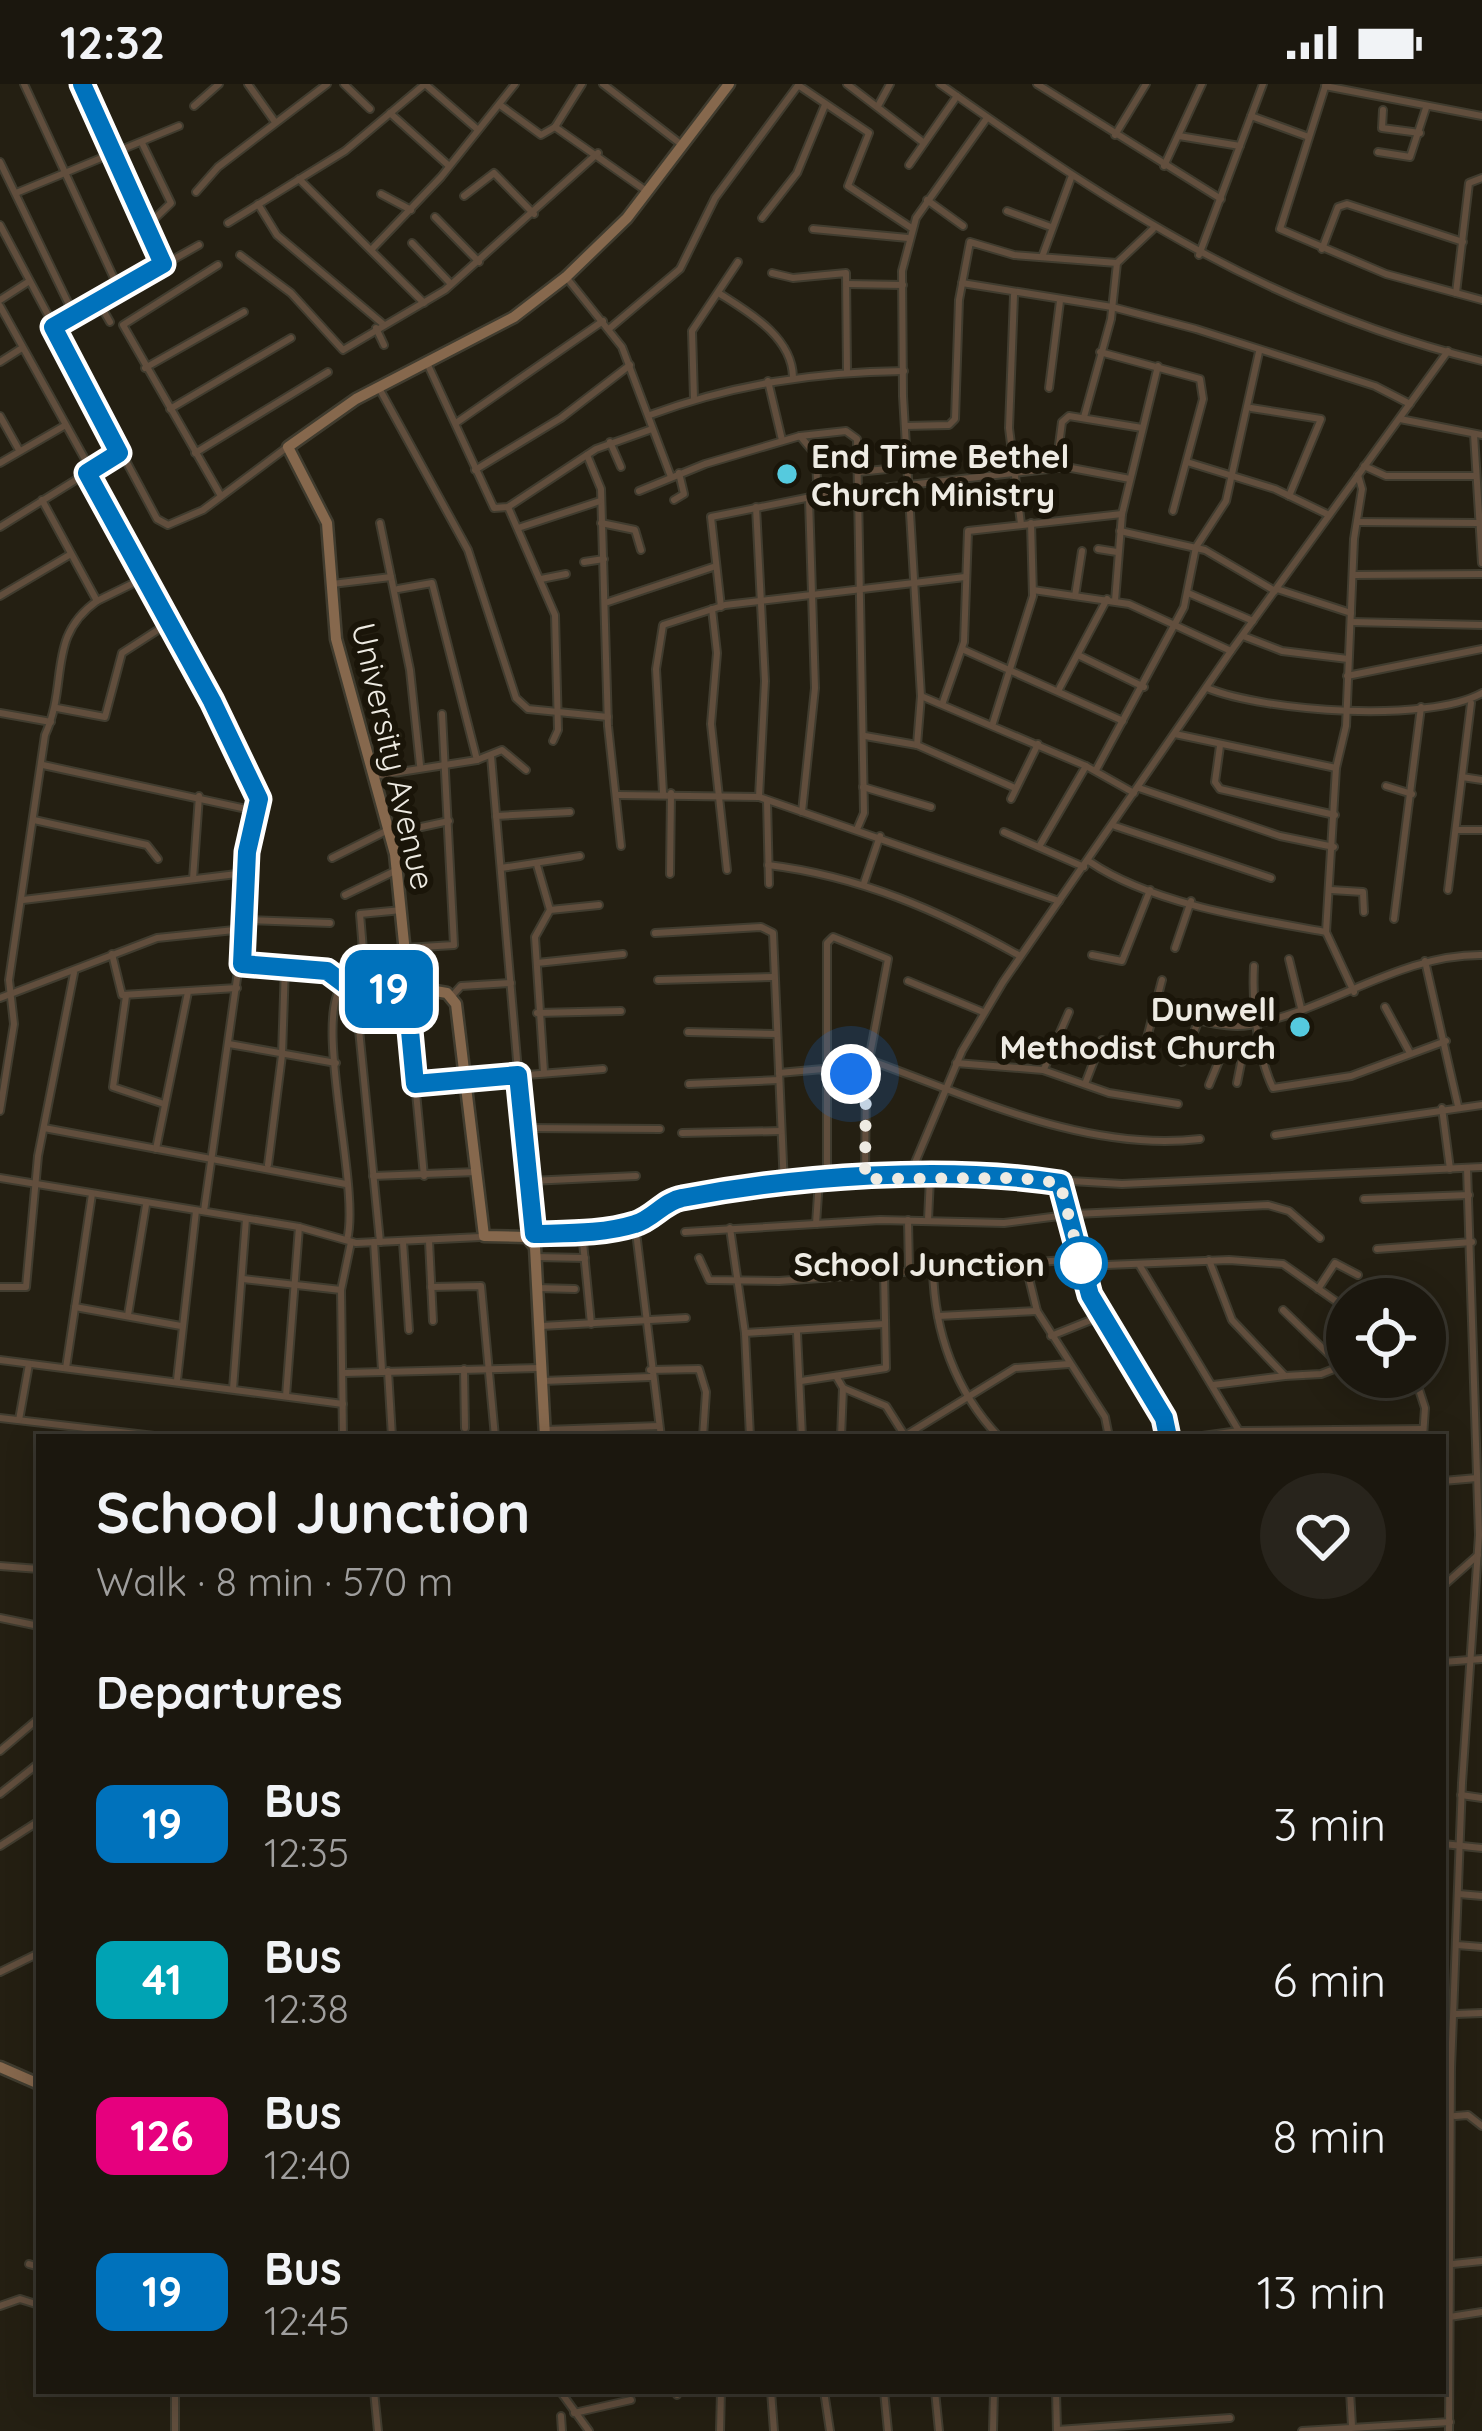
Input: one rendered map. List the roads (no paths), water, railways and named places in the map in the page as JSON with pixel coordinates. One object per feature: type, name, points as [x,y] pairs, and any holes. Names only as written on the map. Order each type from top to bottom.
[{"type":"street","points":[[24,84],[119,289]]},
{"type":"street","points":[[82,84],[163,264]]},
{"type":"street","points":[[194,106],[219,84]]},
{"type":"street","points":[[248,84],[274,122]]},
{"type":"street","points":[[196,192],[218,167],[313,87],[327,84]]},
{"type":"street","points":[[344,84],[370,109]]},
{"type":"street","points":[[228,223],[345,151],[425,84],[477,129]]},
{"type":"street","points":[[373,248],[411,211],[515,84]]},
{"type":"street","points":[[500,105],[533,133],[555,127],[581,84]]},
{"type":"street","points":[[603,84],[682,145]]},
{"type":"street","points":[[0,225],[4,242],[148,508],[166,524],[182,522],[379,388],[514,317],[566,278],[647,193],[729,84]]},
{"type":"street","points":[[847,84],[924,143]]},
{"type":"street","points":[[878,106],[890,84]]},
{"type":"street","points":[[940,84],[1071,178],[1199,255],[1339,320],[1482,361]]},
{"type":"street","points":[[1037,84],[1221,199]]},
{"type":"street","points":[[1115,135],[1145,87],[1134,84]]},
{"type":"street","points":[[1164,166],[1202,84]]},
{"type":"street","points":[[1199,255],[1263,84]]},
{"type":"street","points":[[610,328],[680,269],[704,216],[798,85],[869,133],[850,188],[911,228]]},
{"type":"street","points":[[1482,116],[1326,85],[1280,229],[1322,249],[1482,300]]},
{"type":"street","points":[[909,165],[957,96]]},
{"type":"street","points":[[762,218],[797,173],[825,104]]},
{"type":"street","points":[[1378,152],[1410,157],[1426,108]]},
{"type":"street","points":[[1383,110],[1382,128],[1420,134]]},
{"type":"street","points":[[391,113],[448,165]]},
{"type":"street","points":[[1251,116],[1306,136]]},
{"type":"street","points":[[917,745],[920,696],[904,371],[908,238],[927,200],[987,118]]},
{"type":"street","points":[[16,193],[179,126]]},
{"type":"street","points":[[555,127],[598,153],[647,193]]},
{"type":"street","points":[[1179,136],[1240,146]]},
{"type":"street","points":[[142,143],[171,203],[147,226]]},
{"type":"street","points":[[240,255],[291,293],[338,349],[451,284],[598,153]]},
{"type":"street","points":[[0,162],[74,315]]},
{"type":"street","points":[[464,196],[494,173],[534,214]]},
{"type":"street","points":[[1456,293],[1472,178],[1482,177]]},
{"type":"street","points":[[299,178],[424,302]]},
{"type":"street","points":[[1042,257],[1071,178]]},
{"type":"street","points":[[381,194],[411,211]]},
{"type":"street","points":[[927,200],[963,226]]},
{"type":"street","points":[[259,204],[277,235],[379,326],[384,345]]},
{"type":"street","points":[[1322,249],[1338,208],[1347,204],[1462,242]]},
{"type":"street","points":[[1007,211],[1051,227]]},
{"type":"street","points":[[435,217],[479,262]]},
{"type":"street","points":[[1084,417],[1112,307],[1118,262],[1153,229]]},
{"type":"street","points":[[813,230],[908,238]]},
{"type":"street","points":[[905,426],[949,425],[955,419],[962,283],[970,242],[1042,257],[1118,262]]},
{"type":"street","points":[[412,243],[451,284]]},
{"type":"street","points":[[53,327],[199,245]]},
{"type":"street","points":[[694,399],[692,331],[738,262]]},
{"type":"street","points":[[218,265],[123,325],[221,496]]},
{"type":"street","points":[[772,273],[793,278],[844,272],[847,372]]},
{"type":"street","points":[[566,278],[610,328],[630,365],[652,429],[684,494],[674,500]]},
{"type":"street","points":[[28,282],[0,303],[255,787],[256,811],[245,873],[242,964],[181,1326],[176,1382]]},
{"type":"street","points":[[962,283],[1014,295],[1112,307],[1376,386],[1410,404]]},
{"type":"street","points":[[847,284],[903,285]]},
{"type":"street","points":[[719,294],[770,331],[789,353],[794,377]]},
{"type":"street","points":[[1014,295],[1007,366],[1021,524]]},
{"type":"street","points":[[1048,388],[1060,301]]},
{"type":"street","points":[[98,302],[110,322]]},
{"type":"street","points":[[145,368],[244,312]]},
{"type":"street","points":[[456,423],[603,320]]},
{"type":"street","points":[[169,410],[291,338]]},
{"type":"street","points":[[0,362],[22,348]]},
{"type":"street","points":[[909,1178],[956,1063],[983,1012],[1231,651],[1448,351]]},
{"type":"street","points":[[1100,352],[1194,374],[1203,386],[1173,511]]},
{"type":"street","points":[[1096,770],[1175,625],[1188,593],[1196,547],[1221,512],[1251,408],[1259,352]]},
{"type":"street","points":[[427,363],[490,504],[508,507],[610,442],[652,429]]},
{"type":"street","points":[[475,470],[561,418],[630,365]]},
{"type":"street","points":[[1058,691],[1111,600],[1122,514],[1158,366]]},
{"type":"street","points":[[650,415],[694,399],[794,377],[904,371]]},
{"type":"street","points":[[195,453],[328,372]]},
{"type":"street","points":[[768,382],[782,440]]},
{"type":"street","points":[[379,388],[468,550],[516,698],[528,710],[603,715]]},
{"type":"street","points":[[1251,408],[1321,419],[1289,496]]},
{"type":"street","points":[[0,416],[19,450]]},
{"type":"street","points":[[1056,468],[1064,418],[1142,428]]},
{"type":"street","points":[[1400,419],[1478,434],[1474,476],[1482,563]]},
{"type":"street","points":[[0,463],[64,426]]},
{"type":"street","points":[[638,491],[782,440],[853,434],[866,736],[864,813],[858,827]]},
{"type":"street","points":[[800,436],[816,454],[817,482],[810,596],[815,688],[802,812]]},
{"type":"street","points":[[610,442],[621,467]]},
{"type":"street","name":"University Avenue","points":[[288,446],[325,515],[336,640],[398,869],[409,988]]},
{"type":"street","points":[[0,527],[119,453]]},
{"type":"street","points":[[587,455],[599,480],[607,602],[603,715],[618,795],[621,846]]},
{"type":"street","points":[[1187,462],[1289,496],[1329,516]]},
{"type":"street","points":[[1364,466],[1386,476],[1474,476]]},
{"type":"street","points":[[727,870],[711,724],[717,653],[710,518],[813,498],[1056,468],[1087,468],[1130,479]]},
{"type":"street","points":[[858,472],[887,469]]},
{"type":"street","points":[[1354,992],[1326,932],[1336,768],[1346,707],[1358,475]]},
{"type":"street","points":[[42,500],[97,602]]},
{"type":"street","points":[[518,528],[600,501]]},
{"type":"street","points":[[508,507],[558,630],[554,741]]},
{"type":"street","points":[[756,508],[766,681],[763,799],[769,884]]},
{"type":"street","points":[[943,702],[962,649],[968,531],[1122,514]]},
{"type":"street","points":[[1357,522],[1478,523]]},
{"type":"street","points":[[601,523],[635,530],[641,550]]},
{"type":"street","points":[[992,724],[1034,590],[1031,523]]},
{"type":"street","points":[[380,524],[396,590],[420,765]]},
{"type":"street","points":[[1120,530],[1196,547],[1276,590],[1351,617],[1482,625]]},
{"type":"street","points":[[1098,549],[1117,552]]},
{"type":"street","points":[[1075,596],[1082,551]]},
{"type":"street","points":[[0,596],[70,554]]},
{"type":"street","points":[[584,562],[604,559]]},
{"type":"street","points":[[607,602],[712,567]]},
{"type":"street","points":[[541,579],[566,574]]},
{"type":"street","points":[[1352,575],[1482,574]]},
{"type":"street","points":[[332,584],[391,577]]},
{"type":"street","points":[[670,874],[658,631],[716,608],[965,577]]},
{"type":"street","points":[[0,1111],[14,1024],[10,997],[22,900],[57,708],[65,632],[97,602],[144,578]]},
{"type":"street","points":[[396,590],[432,583],[477,760]]},
{"type":"street","points":[[1034,590],[1111,600],[1231,651]]},
{"type":"street","points":[[1188,593],[1253,621]]},
{"type":"street","points":[[57,708],[105,717],[122,653],[167,624]]},
{"type":"street","points":[[1243,636],[1282,651],[1348,659]]},
{"type":"street","points":[[962,649],[1124,722]]},
{"type":"street","points":[[1347,676],[1482,649]]},
{"type":"street","points":[[1080,656],[1144,687]]},
{"type":"street","points":[[1207,688],[1247,700],[1346,707],[1471,702],[1482,693]]},
{"type":"street","points":[[920,696],[943,702],[1137,790],[1280,836],[1334,848]]},
{"type":"street","points":[[1448,890],[1471,702]]},
{"type":"street","points":[[1394,919],[1421,707]]},
{"type":"street","points":[[0,713],[51,722]]},
{"type":"street","points":[[405,948],[454,946],[442,714]]},
{"type":"street","points":[[1468,730],[1482,731]]},
{"type":"street","points":[[1175,734],[1336,768]]},
{"type":"street","points":[[866,736],[917,745],[1016,788]]},
{"type":"street","points":[[1011,799],[1038,744]]},
{"type":"street","points":[[1220,746],[1215,782],[1220,789],[1335,814]]},
{"type":"street","points":[[374,776],[420,765],[477,760],[504,750],[526,770]]},
{"type":"street","points":[[490,756],[530,1181],[545,1433],[659,1426]]},
{"type":"street","points":[[43,766],[256,811]]},
{"type":"street","points":[[1040,845],[1086,766]]},
{"type":"street","points":[[1462,777],[1482,780]]},
{"type":"street","points":[[1386,786],[1412,794]]},
{"type":"street","points":[[863,787],[931,807]]},
{"type":"street","points":[[618,795],[667,793],[695,798],[722,794],[763,799],[858,827],[944,864],[1059,901]]},
{"type":"street","points":[[194,879],[199,796]]},
{"type":"street","points":[[496,816],[570,812]]},
{"type":"street","points":[[34,820],[147,845],[158,859]]},
{"type":"street","points":[[332,858],[388,832],[448,821]]},
{"type":"street","points":[[1114,825],[1271,878]]},
{"type":"street","points":[[1457,830],[1482,830]]},
{"type":"street","points":[[1004,832],[1116,880],[1256,920],[1326,932]]},
{"type":"street","points":[[863,884],[880,836]]},
{"type":"street","points":[[501,868],[580,856]]},
{"type":"street","points":[[537,865],[550,910]]},
{"type":"street","points":[[768,865],[831,872],[947,916],[1020,956]]},
{"type":"street","points":[[345,895],[398,869]]},
{"type":"street","points":[[22,900],[245,873]]},
{"type":"street","points":[[1092,955],[1122,962],[1150,890]]},
{"type":"street","points":[[1331,890],[1363,892],[1364,912]]},
{"type":"street","points":[[1175,948],[1191,901]]},
{"type":"street","points":[[544,1072],[536,931],[550,910],[599,904]]},
{"type":"street","points":[[365,974],[360,914],[402,910]]},
{"type":"street","points":[[0,998],[157,938],[244,925],[330,922]]},
{"type":"street","points":[[655,933],[767,928],[774,936],[784,1186]]},
{"type":"street","points":[[816,1224],[823,1180],[830,937],[888,959],[866,1076],[865,1179]]},
{"type":"street","points":[[112,954],[119,990],[126,996],[238,988]]},
{"type":"street","points":[[537,963],[623,954]]},
{"type":"street","points":[[1156,1009],[1254,1023],[1354,992],[1425,961],[1482,955]]},
{"type":"street","points":[[1289,959],[1300,1008]]},
{"type":"street","points":[[1425,961],[1458,1106]]},
{"type":"street","points":[[242,964],[327,971],[355,989],[409,988],[452,996],[466,985],[511,983]]},
{"type":"street","points":[[268,1166],[282,1055],[285,966]]},
{"type":"street","points":[[1254,966],[1254,1023],[1268,1078],[1278,1089],[1351,1076],[1446,1041]]},
{"type":"street","points":[[0,1287],[26,1287],[35,1184],[74,973]]},
{"type":"street","points":[[658,980],[773,977]]},
{"type":"street","points":[[1147,1037],[1162,980]]},
{"type":"street","points":[[908,981],[983,1012]]},
{"type":"street","points":[[343,984],[337,993],[336,1063],[349,1241],[341,1290],[343,1434]]},
{"type":"street","points":[[409,988],[424,1176]]},
{"type":"street","points":[[355,989],[392,1434]]},
{"type":"street","points":[[156,1149],[188,992]]},
{"type":"street","points":[[126,996],[113,1087],[164,1104]]},
{"type":"street","points":[[452,996],[484,1236]]},
{"type":"street","points":[[1384,1007],[1410,1054]]},
{"type":"street","points":[[538,1013],[621,1010]]},
{"type":"street","points":[[1043,1070],[1069,1012]]},
{"type":"street","points":[[1182,1062],[1200,1017]]},
{"type":"street","points":[[688,1032],[776,1034]]},
{"type":"street","points":[[1084,1084],[1102,1040]]},
{"type":"street","points":[[230,1044],[336,1063]]},
{"type":"street","points":[[1237,1084],[1243,1053]]},
{"type":"street","points":[[1209,1085],[1221,1056],[1264,1055]]},
{"type":"street","points":[[868,1060],[1070,1130],[1138,1141],[1200,1139]]},
{"type":"street","points":[[956,1063],[1043,1070],[1178,1104]]},
{"type":"street","points":[[415,1084],[603,1069]]},
{"type":"street","points":[[688,1084],[824,1071],[866,1076]]},
{"type":"street","points":[[1275,1135],[1482,1106]]},
{"type":"street","points":[[1442,1108],[1450,1169]]},
{"type":"street","points":[[525,1127],[660,1130]]},
{"type":"street","points":[[44,1128],[346,1184]]},
{"type":"street","points":[[682,1133],[781,1131]]},
{"type":"street","points":[[0,1178],[299,1227],[349,1241],[403,1242],[582,1232],[635,1224],[679,1198],[823,1180],[1060,1183],[1482,1167]]},
{"type":"street","points":[[1302,2431],[1352,2426],[1449,2427],[1446,2265],[1455,2116],[1447,2069],[1454,2014],[1470,1659],[1480,1562],[1467,1168]]},
{"type":"street","points":[[373,1176],[476,1172]]},
{"type":"street","points":[[530,1181],[636,1176]]},
{"type":"street","points":[[928,1220],[930,1178]]},
{"type":"street","points":[[1060,1183],[1080,1262],[1101,1316],[1164,1418],[1167,1434]]},
{"type":"street","points":[[66,1368],[92,1194]]},
{"type":"street","points":[[1364,1199],[1469,1195]]},
{"type":"street","points":[[128,1315],[146,1205]]},
{"type":"street","points":[[685,1232],[908,1220],[1004,1223],[1069,1214],[1268,1205],[1289,1211],[1320,1238]]},
{"type":"street","points":[[1472,1215],[1482,1214]]},
{"type":"street","points":[[232,1389],[246,1219]]},
{"type":"street","points":[[908,1220],[908,1270]]},
{"type":"street","points":[[635,1224],[660,1434]]},
{"type":"street","points":[[286,1397],[299,1227]]},
{"type":"street","points":[[730,1228],[746,1333],[750,1434]]},
{"type":"street","points":[[582,1232],[592,1326]]},
{"type":"street","points":[[429,1241],[433,1321]]},
{"type":"street","points":[[403,1242],[409,1330]]},
{"type":"street","points":[[1377,1249],[1472,1242]]},
{"type":"street","points":[[536,1257],[585,1258]]},
{"type":"street","points":[[699,1258],[705,1279],[779,1281],[1080,1262],[1283,1264],[1326,1295]]},
{"type":"street","points":[[1209,1260],[1232,1319],[1285,1376]]},
{"type":"street","points":[[1318,1289],[1335,1262],[1358,1275]]},
{"type":"street","points":[[1026,1266],[1036,1311],[1105,1417],[1108,1434]]},
{"type":"street","points":[[1140,1266],[1238,1431]]},
{"type":"street","points":[[934,1268],[937,1316],[966,1398],[996,1434]]},
{"type":"street","points":[[800,1381],[886,1368],[884,1271]]},
{"type":"street","points":[[242,1279],[341,1290]]},
{"type":"street","points":[[431,1287],[482,1286],[495,1434]]},
{"type":"street","points":[[537,1288],[575,1289]]},
{"type":"street","points":[[75,1307],[181,1326]]},
{"type":"street","points":[[1283,1310],[1326,1349]]},
{"type":"street","points":[[937,1316],[1036,1311]]},
{"type":"street","points":[[1052,1336],[1101,1316]]},
{"type":"street","points":[[538,1326],[644,1324],[686,1318]]},
{"type":"street","points":[[746,1333],[884,1324]]},
{"type":"street","points":[[797,1332],[802,1434]]},
{"type":"street","points":[[0,1360],[343,1404]]},
{"type":"street","points":[[19,1420],[29,1364]]},
{"type":"street","points":[[906,1434],[1015,1368],[1069,1364]]},
{"type":"street","points":[[464,1369],[466,1428]]},
{"type":"street","points":[[344,1373],[700,1369],[706,1392],[703,1434]]},
{"type":"street","points":[[1214,1385],[1326,1372]]},
{"type":"street","points":[[836,1376],[843,1388],[841,1434]]},
{"type":"street","points":[[843,1388],[886,1406],[903,1434]]},
{"type":"street","points":[[1216,1434],[1423,1433],[1422,1398]]},
{"type":"street","points":[[0,1418],[104,1434]]},
{"type":"street","points":[[914,1428],[918,1434]]},
{"type":"street","points":[[1446,1480],[1477,1478]]},
{"type":"street","points":[[1446,1584],[1480,1562]]},
{"type":"street","points":[[0,1566],[36,1569]]},
{"type":"street","points":[[0,1618],[36,1625]]},
{"type":"street","points":[[1446,1662],[1482,1659]]},
{"type":"street","points":[[0,1751],[36,1721]]},
{"type":"street","points":[[0,1794],[36,1765]]},
{"type":"street","points":[[1462,1796],[1482,1798]]},
{"type":"street","points":[[0,1846],[36,1823]]},
{"type":"street","points":[[1446,1844],[1482,1848]]},
{"type":"street","points":[[1460,1894],[1482,1896]]},
{"type":"street","points":[[1457,1945],[1482,1947]]},
{"type":"street","points":[[0,1972],[36,1954]]},
{"type":"street","points":[[1446,1997],[1454,1996]]},
{"type":"street","points":[[1454,2014],[1482,2013]]},
{"type":"street","points":[[0,2067],[36,2083]]},
{"type":"street","points":[[1455,2116],[1468,2115],[1482,2126]]},
{"type":"street","points":[[1446,2165],[1454,2165]]},
{"type":"street","points":[[1446,2265],[1482,2261]]},
{"type":"street","points":[[28,2264],[36,2266]]},
{"type":"street","points":[[0,2306],[20,2300],[36,2304]]},
{"type":"street","points":[[1446,2318],[1482,2312]]},
{"type":"street","points":[[175,2394],[175,2431]]},
{"type":"street","points":[[374,2394],[378,2431]]},
{"type":"street","points":[[562,2394],[589,2431]]},
{"type":"street","points":[[720,2431],[721,2394]]},
{"type":"street","points":[[771,2394],[774,2431]]},
{"type":"street","points":[[824,2394],[830,2431]]},
{"type":"street","points":[[884,2394],[887,2431]]},
{"type":"street","points":[[935,2394],[939,2431]]},
{"type":"street","points":[[993,2431],[994,2394]]},
{"type":"street","points":[[1056,2394],[1057,2431],[1230,2418]]},
{"type":"street","points":[[1350,2394],[1352,2426]]},
{"type":"street","points":[[574,2413],[631,2400]]},
{"type":"street","points":[[561,2416],[562,2431]]},
{"type":"place","name":"End Time Bethel Church Ministry","points":[[787,474]]},
{"type":"place","name":"Dunwell Methodist Church","points":[[1300,1027]]},
{"type":"place","name":"School Junction","points":[[1081,1263]]}]
